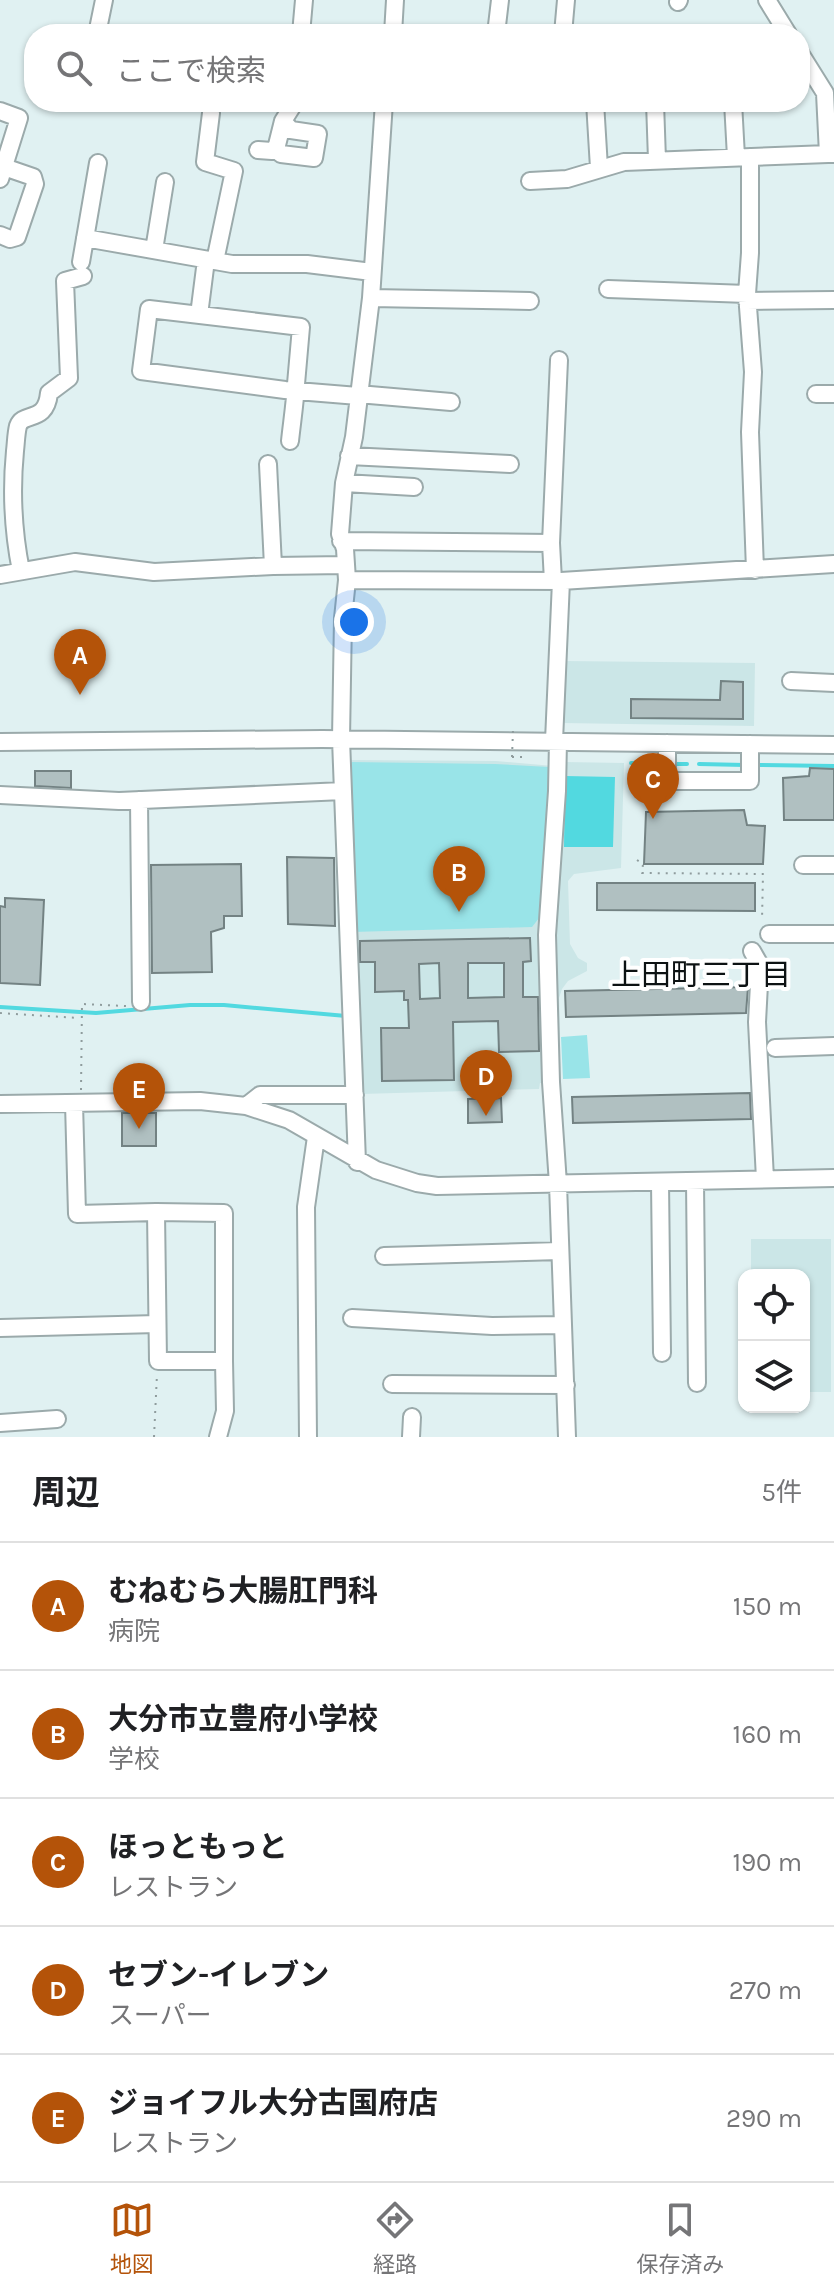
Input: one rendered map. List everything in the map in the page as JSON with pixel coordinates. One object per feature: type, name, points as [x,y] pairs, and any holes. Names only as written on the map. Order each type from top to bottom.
[{"type":"street","points":[[99,24],[104,0]]},
{"type":"street","points":[[302,24],[304,0]]},
{"type":"street","points":[[394,24],[395,0]]},
{"type":"street","points":[[497,24],[500,0]]},
{"type":"street","points":[[564,24],[566,0]]},
{"type":"street","points":[[767,0],[782,24]]},
{"type":"street","points":[[530,181],[567,179],[624,162],[831,154],[825,93],[810,69]]},
{"type":"street","points":[[0,111],[19,118],[2,173],[33,177],[35,184],[17,237],[10,239],[0,235]]},
{"type":"street","points":[[276,149],[283,121],[289,112]]},
{"type":"street","points":[[357,1162],[341,739],[346,572],[345,549],[341,541],[344,483],[354,437],[371,298],[383,112]]},
{"type":"street","points":[[596,112],[599,168]]},
{"type":"street","points":[[655,112],[657,160]]},
{"type":"street","points":[[735,112],[743,157],[750,253],[747,298],[753,372],[750,432],[755,570]]},
{"type":"street","points":[[199,315],[234,171],[205,162],[211,113]]},
{"type":"street","points":[[276,149],[281,154],[314,158],[318,134],[291,130],[283,121]]},
{"type":"street","points":[[258,150],[276,149]]},
{"type":"street","points":[[21,571],[13,523],[13,470],[18,427],[24,419],[38,416],[48,403],[49,393],[69,378],[65,281],[82,269],[98,163]]},
{"type":"street","points":[[154,250],[165,182]]},
{"type":"street","points":[[85,238],[245,265],[307,264],[372,272]]},
{"type":"street","points":[[608,289],[834,300]]},
{"type":"street","points":[[371,298],[530,301]]},
{"type":"street","points":[[290,441],[295,390],[301,327],[149,309],[141,371],[295,390],[451,402]]},
{"type":"street","points":[[559,360],[551,543],[557,581],[557,791],[547,935],[567,1437]]},
{"type":"street","points":[[816,394],[834,394]]},
{"type":"street","points":[[349,456],[510,464]]},
{"type":"street","points":[[268,464],[273,566]]},
{"type":"street","points":[[344,483],[414,487]]},
{"type":"street","points":[[341,541],[551,543]]},
{"type":"street","points":[[0,575],[75,562],[154,572],[273,566],[557,581],[834,564]]},
{"type":"street","points":[[791,681],[834,683]]},
{"type":"street","points":[[0,742],[341,739],[834,745]]},
{"type":"street","points":[[667,743],[667,781],[750,781],[750,744]]},
{"type":"street","points":[[0,795],[139,800],[343,791]]},
{"type":"street","points":[[139,800],[141,1002]]},
{"type":"street","points":[[803,865],[834,865]]},
{"type":"street","points":[[766,933],[834,934]]},
{"type":"street","points":[[752,951],[760,965],[757,1022],[765,1179]]},
{"type":"street","points":[[775,1048],[834,1046]]},
{"type":"street","points":[[246,1106],[260,1095],[355,1095]]},
{"type":"street","points":[[0,1104],[77,1099],[200,1101],[246,1106],[289,1120],[357,1162],[398,1178],[437,1186],[834,1178]]},
{"type":"street","points":[[77,1099],[77,1214],[224,1213],[225,1411],[218,1437]]},
{"type":"street","points":[[308,1437],[306,1207],[316,1137]]},
{"type":"street","points":[[695,1181],[697,1383]]},
{"type":"street","points":[[660,1182],[662,1353]]},
{"type":"street","points":[[156,1212],[158,1361],[224,1361]]},
{"type":"street","points":[[384,1256],[560,1251]]},
{"type":"street","points":[[352,1318],[492,1326],[563,1325]]},
{"type":"street","points":[[0,1328],[157,1324]]},
{"type":"street","points":[[392,1384],[566,1385]]},
{"type":"street","points":[[411,1437],[412,1417]]},
{"type":"street","points":[[0,1423],[57,1419]]},
{"type":"path","points":[[513,730],[512,757],[535,757]]},
{"type":"path","points":[[637,860],[643,864],[642,873],[763,874],[766,933]]},
{"type":"path","points":[[77,1099],[82,1006],[129,1006],[141,1002]]},
{"type":"path","points":[[0,1013],[81,1017]]},
{"type":"path","points":[[154,1437],[158,1361]]},
{"type":"shaded area","points":[[563,661],[755,663],[754,726],[562,723]]},
{"type":"shaded area","points":[[348,760],[496,761],[553,766],[564,762],[624,763],[621,868],[574,874],[568,881],[570,944],[578,958],[587,963],[587,971],[568,981],[559,998],[561,1082],[540,1083],[539,1089],[361,1094],[360,1001],[351,974]]},
{"type":"shaded area","points":[[349,762],[549,767],[543,913],[532,927],[352,932]]},
{"type":"shaded area","points":[[565,776],[615,777],[613,847],[564,847]]},
{"type":"shaded area","points":[[587,1035],[590,1078],[563,1079],[561,1037]]},
{"type":"shaded area","points":[[751,1239],[831,1239],[831,1392],[810,1392],[810,1269],[751,1269]]},
{"type":"building","points":[[721,681],[743,682],[743,719],[631,718],[631,699],[720,700]]},
{"type":"building","points":[[810,768],[834,769],[834,820],[784,820],[783,778],[809,776]]},
{"type":"building","points":[[35,771],[71,771],[71,788],[35,786]]},
{"type":"building","points":[[744,810],[747,825],[765,826],[763,864],[644,864],[646,812]]},
{"type":"building","points":[[287,857],[334,858],[335,926],[288,924]]},
{"type":"building","points":[[241,864],[242,916],[224,916],[224,928],[211,932],[212,972],[152,973],[151,865]]},
{"type":"building","points":[[597,883],[755,883],[755,911],[597,910]]},
{"type":"building","points":[[5,898],[44,900],[40,985],[0,983],[0,906],[5,907]]},
{"type":"building","points":[[530,938],[531,961],[523,962],[523,997],[538,997],[539,1051],[499,1052],[498,1021],[453,1022],[454,1080],[382,1081],[381,1028],[409,1028],[408,1000],[404,1000],[404,991],[375,992],[375,962],[360,962],[360,941]],"holes":[[[439,963],[440,998],[420,999],[419,964]],[[468,963],[504,963],[504,997],[468,998]]]},
{"type":"building","points":[[748,987],[746,1013],[566,1017],[565,991]]},
{"type":"building","points":[[750,1093],[751,1119],[573,1123],[572,1097]]},
{"type":"building","points":[[501,1098],[502,1122],[468,1123],[468,1099]]},
{"type":"building","points":[[122,1113],[156,1113],[156,1146],[122,1146]]},
{"type":"waterway","points":[[631,763],[661,764]]},
{"type":"waterway","points":[[673,764],[687,764]]},
{"type":"waterway","points":[[699,764],[745,765]]},
{"type":"waterway","points":[[756,765],[834,766]]},
{"type":"waterway","points":[[0,1007],[96,1013],[224,1005],[346,1016]]},
{"type":"place","name":"むねむら大腸肛門科","points":[[80,695]]},
{"type":"place","name":"ほっともっと","points":[[653,819]]},
{"type":"place","name":"大分市立豊府小学校","points":[[459,912]]},
{"type":"place","name":"セブン-イレブン","points":[[486,1116]]},
{"type":"place","name":"ジョイフル大分古国府店","points":[[139,1129]]},
{"type":"district","name":"上田町三丁目","points":[[701,975]]}]
